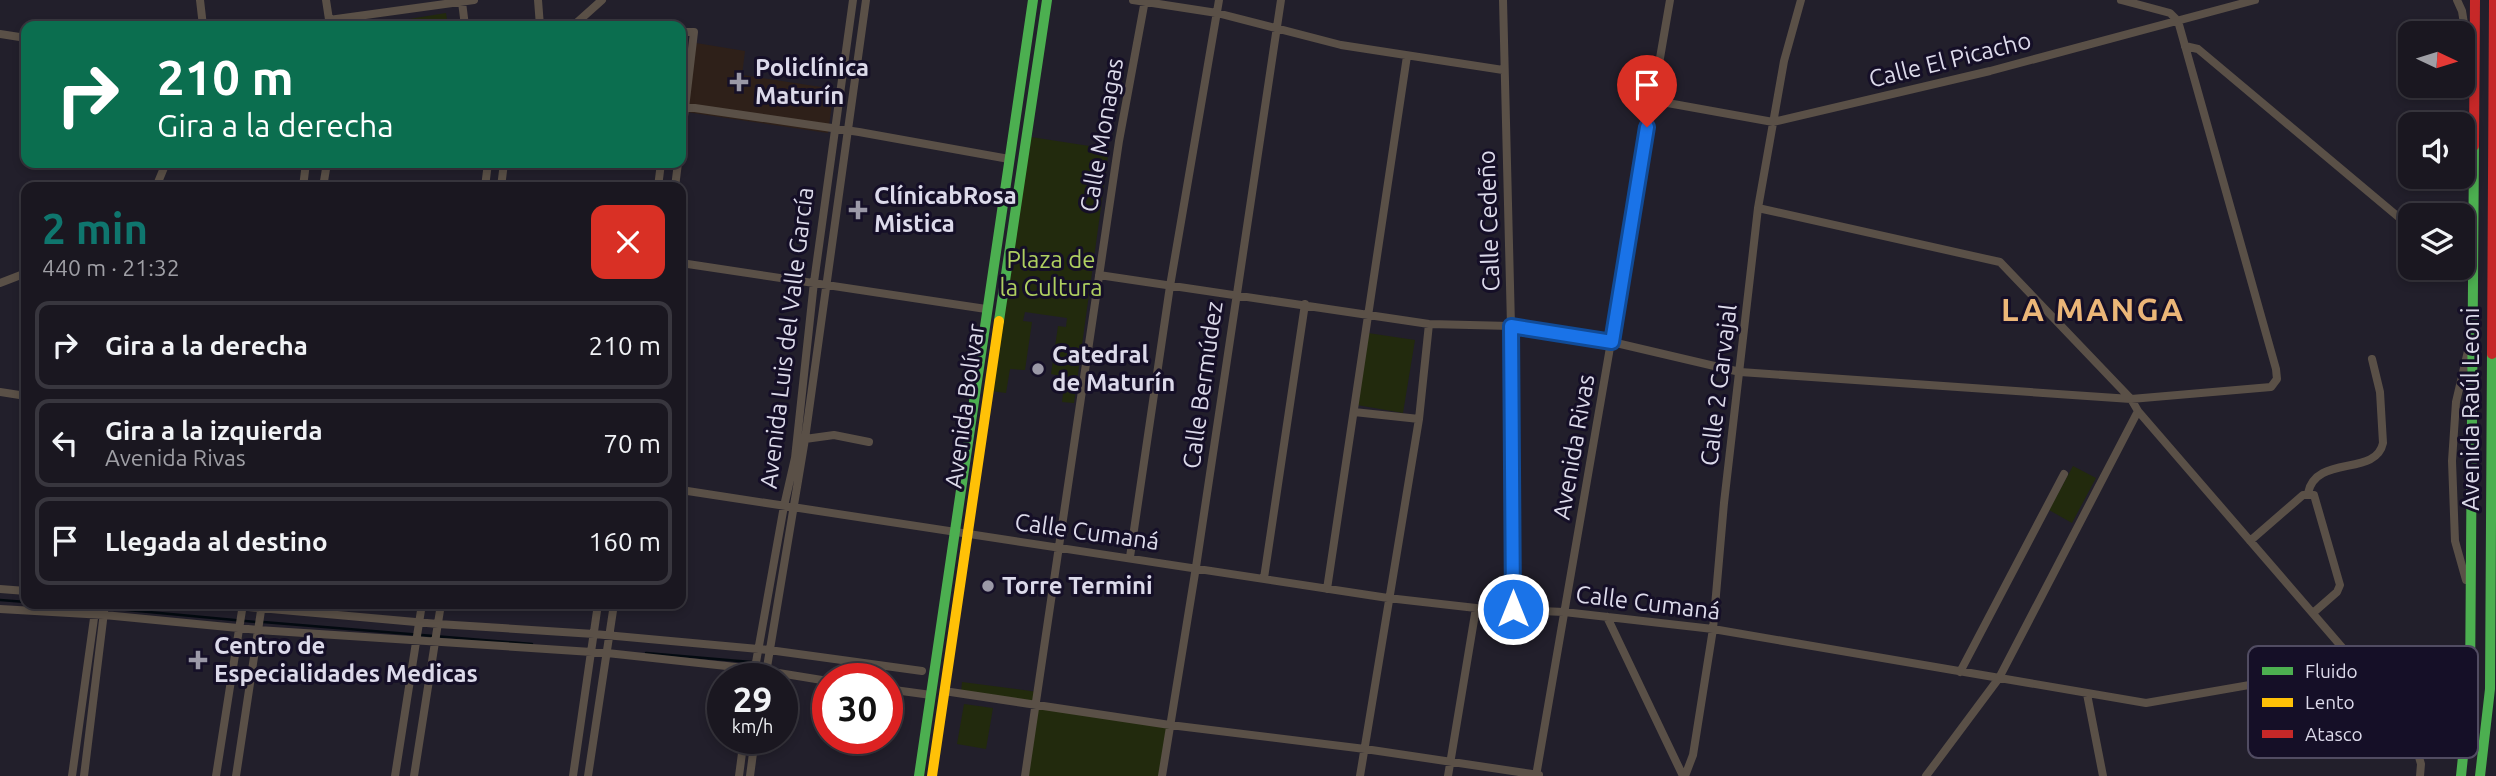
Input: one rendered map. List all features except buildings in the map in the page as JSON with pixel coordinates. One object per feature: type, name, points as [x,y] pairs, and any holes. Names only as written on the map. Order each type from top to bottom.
[{"type":"main road","name":"Avenida Bolívar","points":[[919,776],[1033,0]]},
{"type":"main road","name":"Avenida Bolívar","points":[[932,776],[1047,0]]},
{"type":"main road","name":"Avenida Raúl Leoni","points":[[2475,0],[2475,21]]},
{"type":"main road","name":"Avenida Raúl Leoni","points":[[2480,776],[2493,689],[2494,0]]},
{"type":"main road","points":[[2475,136],[2494,136]]},
{"type":"main road","name":"Avenida Raúl Leoni","points":[[2470,646],[2474,189]]},
{"type":"main road","name":"Avenida Raúl Leoni","points":[[2461,776],[2463,758]]},
{"type":"street","points":[[200,0],[202,21]]},
{"type":"street","points":[[326,0],[329,21]]},
{"type":"street","points":[[342,21],[474,0]]},
{"type":"street","points":[[538,0],[540,21]]},
{"type":"street","points":[[579,21],[602,0]]},
{"type":"street","name":"Avenida Luis del Valle García","points":[[767,663],[795,458],[814,282],[853,0]]},
{"type":"street","name":"Avenida Luis del Valle García","points":[[755,663],[805,439],[866,0]]},
{"type":"street","points":[[1133,0],[1217,13],[1341,45],[1503,70]]},
{"type":"street","points":[[1130,557],[1170,286],[1219,0]]},
{"type":"street","name":"Calle Bermúdez","points":[[1162,776],[1282,0]]},
{"type":"street","name":"Calle Cedeño","points":[[1503,0],[1511,326],[1513,609]]},
{"type":"street","name":"Avenida Rivas","points":[[1538,776],[1670,0]]},
{"type":"street","points":[[1790,0],[1801,1]]},
{"type":"street","points":[[1099,275],[1429,324],[1511,326],[1612,342],[1740,372],[2131,399],[2271,387],[2277,379],[2276,369],[2178,21],[2170,13],[2121,0]]},
{"type":"street","name":"Calle El Picacho","points":[[1651,100],[1773,122],[1990,71],[2255,0]]},
{"type":"street","points":[[2457,0],[2464,21]]},
{"type":"street","name":"Calle Monagas","points":[[1026,776],[1119,141],[1145,1]]},
{"type":"street","name":"Calle 2 Carvajal","points":[[1684,776],[1693,755],[1713,629],[1724,503],[1758,208],[1784,61],[1801,1]]},
{"type":"street","points":[[462,2],[464,21]]},
{"type":"street","points":[[686,32],[694,33],[686,86]]},
{"type":"street","points":[[0,34],[21,37]]},
{"type":"street","points":[[2185,46],[2198,49],[2398,217]]},
{"type":"street","points":[[1327,590],[1408,56]]},
{"type":"street","points":[[686,106],[834,128],[1009,159]]},
{"type":"street","points":[[1758,208],[2000,262],[2131,399],[2138,411],[2341,646]]},
{"type":"street","points":[[686,264],[986,309]]},
{"type":"street","points":[[0,283],[21,275]]},
{"type":"street","points":[[1264,578],[1305,304]]},
{"type":"street","points":[[1360,776],[1419,419],[1429,324]]},
{"type":"street","name":"Avenida Raúl Leoni","points":[[2471,597],[2455,541],[2452,461],[2456,402],[2473,328]]},
{"type":"street","points":[[2250,541],[2308,493],[2315,478],[2324,472],[2376,458],[2382,451],[2380,392],[2372,359]]},
{"type":"street","points":[[0,392],[21,395]]},
{"type":"street","points":[[1926,776],[1999,678],[2138,411]]},
{"type":"street","points":[[1354,412],[1419,419]]},
{"type":"street","points":[[805,439],[834,435],[869,442]]},
{"type":"street","points":[[1960,672],[2064,474]]},
{"type":"street","name":"Calle Cumaná","points":[[686,492],[1196,567],[1327,590],[1476,608],[1564,612],[1713,629],[2146,703],[2248,685]]},
{"type":"street","points":[[2308,493],[2314,495],[2340,586],[2337,592],[2313,613]]},
{"type":"street","points":[[0,590],[21,591]]},
{"type":"street","points":[[1448,776],[1476,608]]},
{"type":"street","points":[[0,609],[100,610],[258,629],[417,637],[594,635],[769,650],[922,671]]},
{"type":"street","points":[[216,776],[242,609]]},
{"type":"street","points":[[236,776],[261,609]]},
{"type":"street","points":[[282,609],[419,622],[437,636],[607,652],[707,667]]},
{"type":"street","points":[[395,776],[421,609]]},
{"type":"street","points":[[414,776],[440,609]]},
{"type":"street","points":[[573,776],[597,609]]},
{"type":"street","points":[[588,776],[613,609]]},
{"type":"street","points":[[72,776],[100,610]]},
{"type":"street","points":[[84,776],[100,610]]},
{"type":"street","points":[[1607,617],[1684,776]]},
{"type":"street","points":[[903,691],[931,695]]},
{"type":"street","points":[[944,691],[1365,749],[1538,776]]},
{"type":"street","points":[[2087,694],[2103,776]]},
{"type":"street","points":[[739,776],[742,754]]},
{"type":"street","points":[[750,776],[753,754]]},
{"type":"street","points":[[2419,758],[2420,776]]},
{"type":"shaded area","name":"Policlínica Maturín","points":[[696,43],[745,51],[742,75],[834,89],[828,133],[686,112]]},
{"type":"green space","points":[[446,13],[447,21],[397,21]]},
{"type":"green space","name":"Plaza de la Cultura","points":[[1031,137],[1109,149],[1074,403],[1062,402],[1065,377],[1051,374],[1058,326],[1066,327],[1067,318],[1025,312],[1023,321],[1032,322],[1025,370],[1010,369],[1006,393],[991,391]]},
{"type":"green space","points":[[1368,333],[1415,340],[1403,413],[1357,405]]},
{"type":"green space","points":[[2073,466],[2096,478],[2072,523],[2049,510]]},
{"type":"green space","points":[[962,682],[1038,692],[1037,703],[1170,725],[1162,776],[1025,776],[1036,703],[961,693]]},
{"type":"green space","points":[[964,704],[993,708],[986,749],[957,744]]},
{"type":"waterway","points":[[0,600],[21,602]]},
{"type":"waterway","points":[[117,609],[256,622]]},
{"type":"waterway","points":[[263,622],[532,644]]},
{"type":"waterway","points":[[646,653],[751,662]]},
{"type":"traffic: fast","points":[[919,776],[1033,0]]},
{"type":"traffic: fast","points":[[999,321],[1047,0]]},
{"type":"traffic: fast","points":[[2470,646],[2474,189]]},
{"type":"traffic: fast","points":[[2480,776],[2490,689],[2492,354]]},
{"type":"traffic: fast","points":[[2461,776],[2463,758]]},
{"type":"traffic: slow","points":[[932,776],[999,321]]},
{"type":"traffic: jam","points":[[2474,112],[2475,0]]},
{"type":"traffic: jam","points":[[2492,354],[2494,0]]},
{"type":"place","name":"Policlínica Maturín","points":[[739,82]]},
{"type":"place","name":"ClínicabRosa Mistica","points":[[858,210]]},
{"type":"place","name":"Catedral de Maturín","points":[[1038,369]]},
{"type":"place","name":"Torre Termini","points":[[988,586]]},
{"type":"place","name":"Centro de Especialidades Medicas","points":[[198,660]]},
{"type":"district","name":"LA MANGA","points":[[2093,310]]},
{"type":"route","points":[[1513,609],[1511,326],[1612,342],[1647,127]]}]
